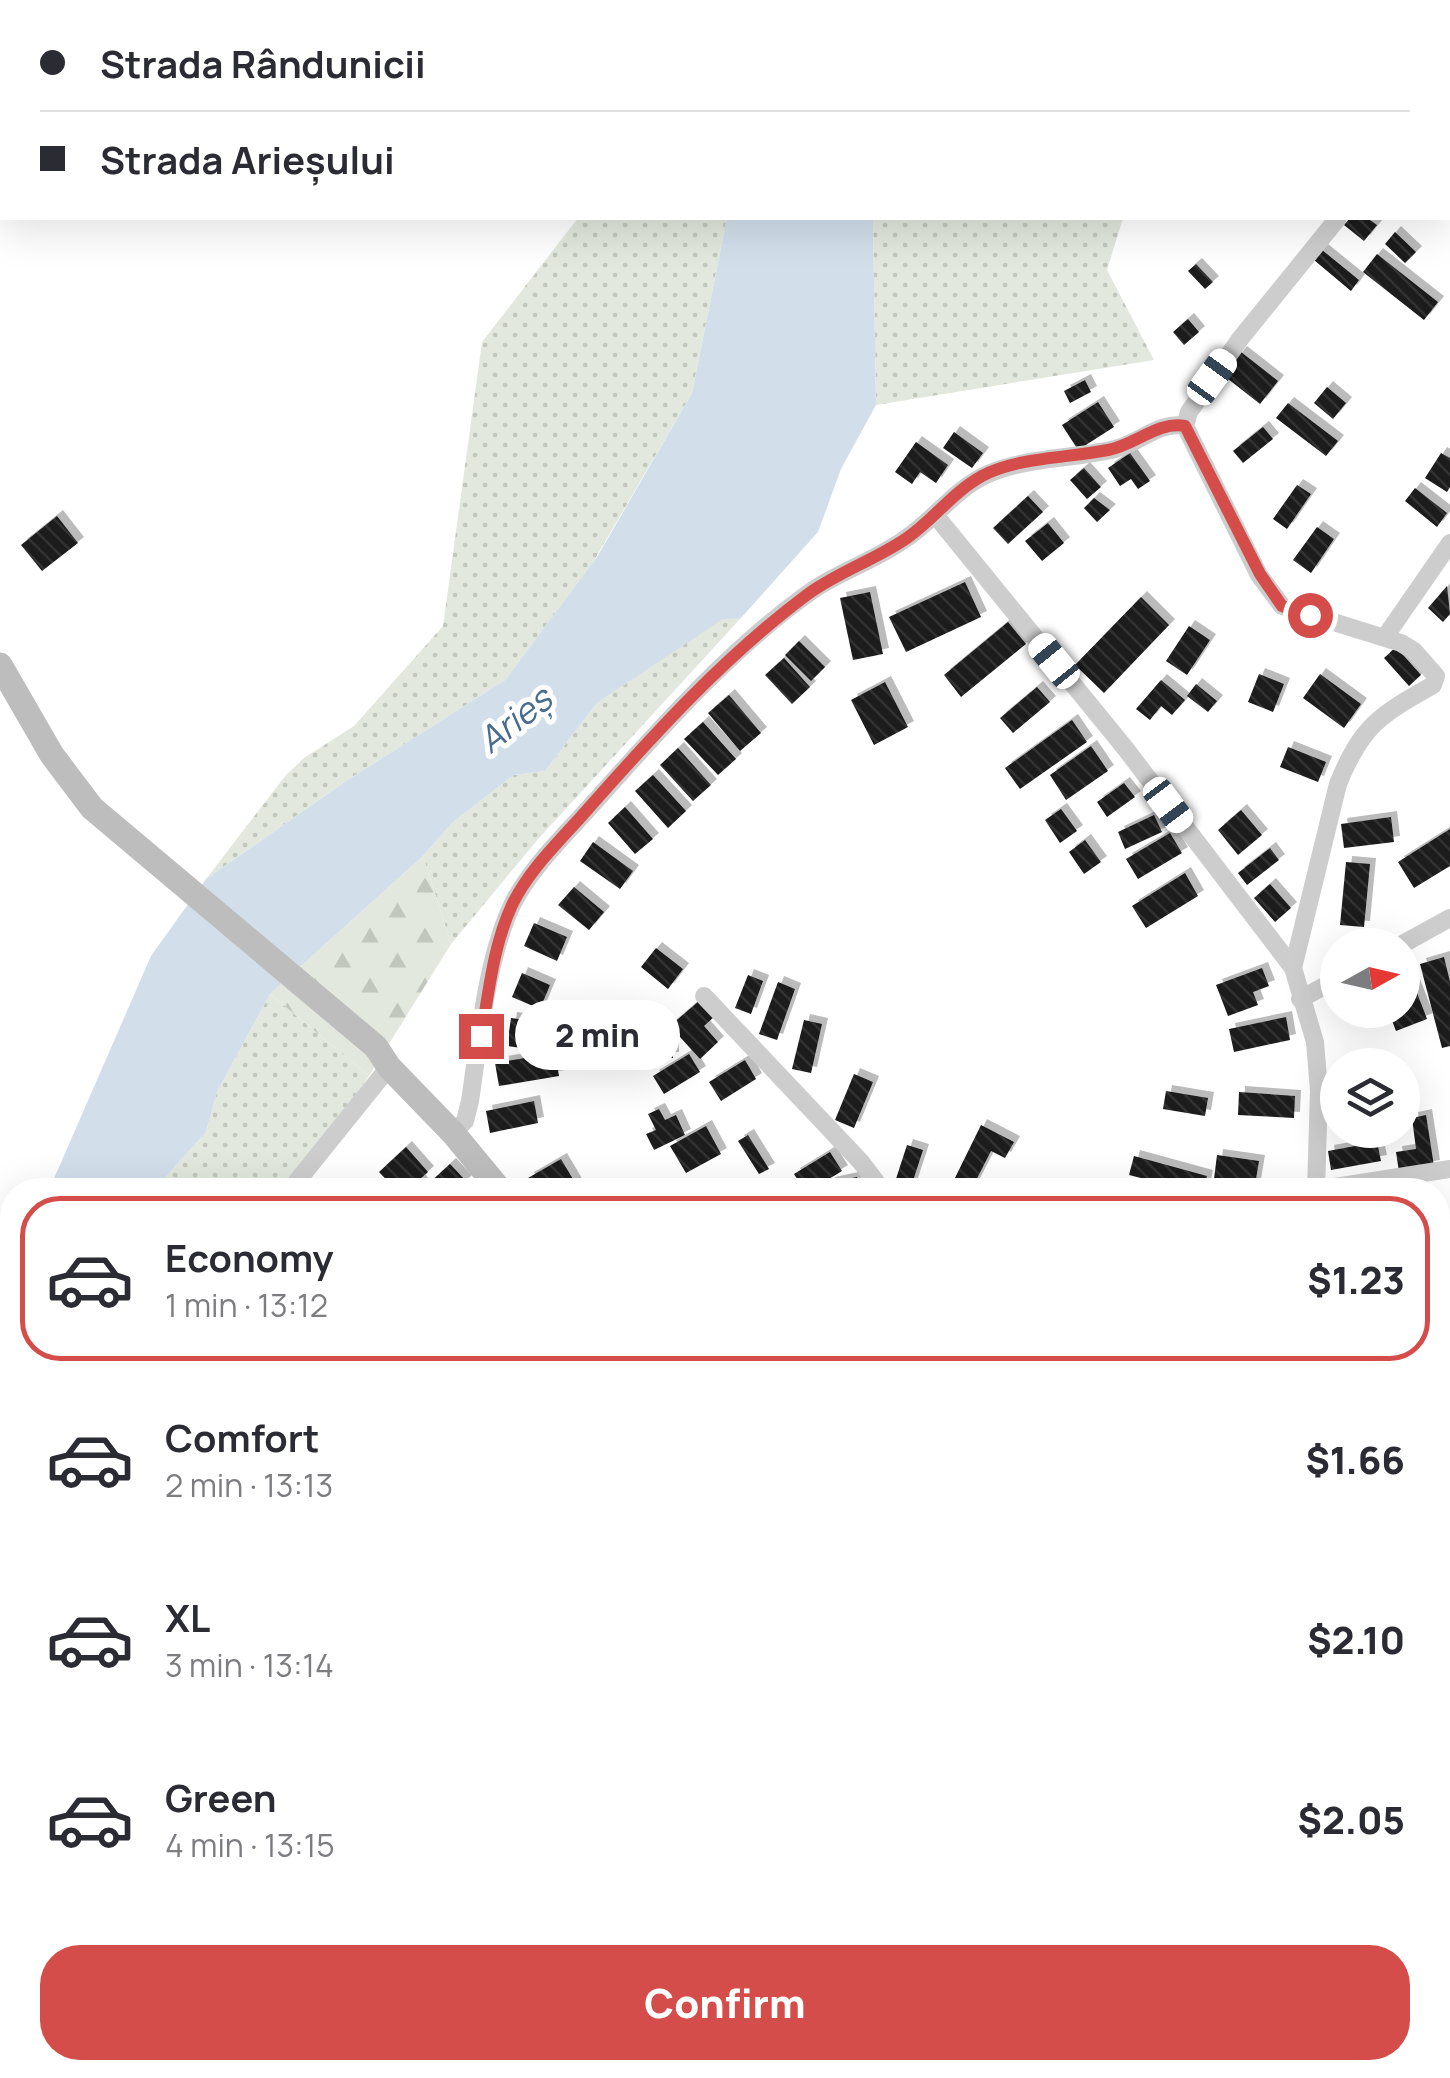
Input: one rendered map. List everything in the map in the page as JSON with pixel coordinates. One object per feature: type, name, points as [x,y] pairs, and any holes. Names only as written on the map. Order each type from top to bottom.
[{"type":"main road","points":[[0,665],[52,754],[92,808],[382,1057],[490,1178]]},
{"type":"street","points":[[1293,968],[1333,803],[1348,759],[1387,710],[1433,685],[1436,676],[1414,651],[1385,637],[1282,606],[1260,574],[1185,426],[1189,412],[1240,339],[1336,220]]},
{"type":"street","points":[[453,1133],[465,1120],[470,1101],[499,934],[532,872],[639,752],[751,639],[811,592],[849,567],[876,558],[936,516],[958,492],[1002,468],[1121,448],[1171,423],[1185,426]]},
{"type":"street","points":[[936,516],[1126,748],[1293,968],[1316,1058],[1316,1178]]},
{"type":"street","points":[[1385,637],[1450,543]]},
{"type":"street","points":[[1420,935],[1450,918]]},
{"type":"street","points":[[1300,999],[1320,988]]},
{"type":"street","points":[[704,996],[873,1178]]},
{"type":"street","points":[[298,1178],[382,1057]]},
{"type":"street","points":[[1393,1178],[1450,1169]]},
{"type":"green space","points":[[576,220],[727,220],[692,393],[592,564],[505,680],[346,781],[206,879],[286,775],[304,758],[354,726],[443,626],[482,342]]},
{"type":"green space","points":[[873,220],[1122,220],[1107,270],[1154,360],[876,405]]},
{"type":"green space","points":[[723,618],[741,618],[539,838],[451,944],[423,856],[453,822],[514,775],[545,771],[597,703]]},
{"type":"green space","points":[[423,856],[451,944],[369,1076],[270,994]]},
{"type":"green space","points":[[270,994],[369,1076],[297,1178],[165,1178],[206,1132],[217,1092]]},
{"type":"water","name":"Arieș","points":[[727,220],[873,220],[876,405],[841,469],[818,532],[741,618],[723,619],[597,703],[545,771],[514,775],[453,822],[423,856],[270,994],[217,1092],[206,1132],[165,1178],[54,1178],[151,956],[206,879],[346,781],[505,680],[597,557],[692,393]]},
{"type":"building","points":[[1348,220],[1370,220],[1377,225],[1364,241],[1344,225]]},
{"type":"building","points":[[1395,232],[1416,252],[1405,263],[1385,244]]},
{"type":"building","points":[[1322,250],[1359,280],[1351,291],[1314,260]]},
{"type":"building","points":[[1377,254],[1438,302],[1424,320],[1363,272]]},
{"type":"building","points":[[1196,264],[1213,282],[1205,289],[1188,271]]},
{"type":"building","points":[[1188,319],[1199,332],[1184,345],[1173,332]]},
{"type":"building","points":[[1241,352],[1278,381],[1260,404],[1223,375]]},
{"type":"building","points":[[1085,380],[1091,392],[1070,403],[1064,391]]},
{"type":"building","points":[[1327,387],[1346,403],[1333,419],[1314,403]]},
{"type":"building","points":[[1098,402],[1114,427],[1078,450],[1062,425]]},
{"type":"building","points":[[1288,403],[1338,441],[1326,456],[1276,418]]},
{"type":"building","points":[[1263,427],[1273,439],[1243,463],[1233,451]]},
{"type":"building","points":[[954,432],[983,453],[972,468],[943,448]]},
{"type":"building","points":[[916,442],[948,465],[936,483],[920,472],[912,484],[895,472]]},
{"type":"building","points":[[1130,453],[1150,481],[1138,489],[1131,479],[1120,486],[1108,468]]},
{"type":"building","points":[[1441,453],[1450,458],[1447,492],[1425,478]]},
{"type":"building","points":[[1084,468],[1101,487],[1087,499],[1070,480]]},
{"type":"building","points":[[1297,485],[1311,494],[1287,529],[1273,519]]},
{"type":"building","points":[[1415,488],[1447,513],[1437,527],[1405,501]]},
{"type":"building","points":[[1028,496],[1043,512],[1008,544],[993,528]]},
{"type":"building","points":[[1094,498],[1110,510],[1097,522],[1084,508]]},
{"type":"building","points":[[57,516],[78,543],[42,571],[21,545]]},
{"type":"building","points":[[1048,523],[1064,543],[1042,561],[1025,541]]},
{"type":"building","points":[[1317,527],[1334,539],[1311,573],[1293,560]]},
{"type":"building","points":[[965,582],[981,617],[906,652],[889,617]]},
{"type":"building","points":[[1447,586],[1450,614],[1443,622],[1428,608]]},
{"type":"building","points":[[870,592],[883,654],[853,660],[840,598]]},
{"type":"building","points":[[1141,597],[1169,625],[1104,693],[1075,665]]},
{"type":"building","points":[[1008,622],[1026,644],[961,697],[944,675]]},
{"type":"building","points":[[1189,626],[1210,640],[1187,675],[1166,661]]},
{"type":"building","points":[[799,641],[825,667],[811,681],[785,655]]},
{"type":"building","points":[[1396,647],[1421,675],[1409,686],[1384,658]]},
{"type":"building","points":[[784,658],[810,687],[792,704],[765,675]]},
{"type":"building","points":[[1259,674],[1284,684],[1273,712],[1248,702]]},
{"type":"building","points":[[1320,674],[1361,704],[1344,728],[1303,698]]},
{"type":"building","points":[[1161,680],[1185,700],[1172,715],[1161,706],[1150,720],[1136,709]]},
{"type":"building","points":[[885,682],[908,727],[874,745],[851,700]]},
{"type":"building","points":[[1196,684],[1217,701],[1208,712],[1187,696]]},
{"type":"building","points":[[1037,687],[1050,702],[1013,733],[1000,718]]},
{"type":"building","points":[[729,695],[761,733],[740,751],[708,713]]},
{"type":"building","points":[[1072,720],[1087,742],[1020,789],[1005,768]]},
{"type":"building","points":[[703,722],[736,759],[718,775],[684,739]]},
{"type":"building","points":[[1091,746],[1108,771],[1066,800],[1050,775]]},
{"type":"building","points":[[1288,747],[1326,762],[1318,782],[1280,767]]},
{"type":"building","points":[[678,748],[711,785],[693,801],[660,765]]},
{"type":"building","points":[[653,775],[686,811],[668,828],[635,791]]},
{"type":"building","points":[[1124,783],[1135,797],[1107,817],[1097,802]]},
{"type":"building","points":[[625,807],[653,839],[635,854],[608,823]]},
{"type":"building","points":[[1061,809],[1077,831],[1060,843],[1045,820]]},
{"type":"building","points":[[1241,810],[1262,835],[1238,855],[1218,830]]},
{"type":"building","points":[[1154,815],[1162,832],[1125,849],[1118,832]]},
{"type":"building","points":[[1391,817],[1394,842],[1344,848],[1341,824]]},
{"type":"building","points":[[1450,829],[1450,866],[1414,888],[1398,862]]},
{"type":"building","points":[[1170,833],[1182,853],[1138,879],[1126,859]]},
{"type":"building","points":[[1085,840],[1101,862],[1084,874],[1069,852]]},
{"type":"building","points":[[593,842],[633,871],[620,889],[580,861]]},
{"type":"building","points":[[1270,848],[1279,860],[1247,885],[1238,873]]},
{"type":"building","points":[[1346,862],[1370,864],[1364,927],[1340,925]]},
{"type":"building","points":[[1185,873],[1198,896],[1146,928],[1132,906]]},
{"type":"building","points":[[1270,884],[1291,908],[1275,922],[1254,898]]},
{"type":"building","points":[[574,887],[604,912],[589,930],[558,905]]},
{"type":"building","points":[[534,923],[567,937],[557,961],[524,946]]},
{"type":"building","points":[[656,948],[683,969],[668,989],[641,967]]},
{"type":"building","points":[[1444,957],[1450,982],[1450,1046],[1442,1048],[1420,964]]},
{"type":"building","points":[[1262,968],[1269,986],[1253,992],[1258,1005],[1228,1016],[1216,985]]},
{"type":"building","points":[[522,973],[550,985],[540,1009],[512,997]]},
{"type":"building","points":[[748,975],[763,981],[751,1014],[735,1008]]},
{"type":"building","points":[[778,982],[795,989],[777,1040],[759,1034]]},
{"type":"building","points":[[699,1001],[714,1017],[704,1026],[718,1042],[700,1059],[670,1026]]},
{"type":"building","points":[[1420,1001],[1427,1019],[1420,1022]]},
{"type":"building","points":[[1286,1017],[1290,1040],[1234,1052],[1229,1029]]},
{"type":"building","points":[[511,1018],[548,1023],[544,1051],[507,1046]]},
{"type":"building","points":[[804,1020],[822,1024],[811,1073],[792,1069]]},
{"type":"building","points":[[672,1030],[673,1058],[632,1059],[632,1031]]},
{"type":"building","points":[[555,1053],[559,1076],[499,1086],[495,1063]]},
{"type":"building","points":[[689,1054],[700,1072],[664,1094],[653,1076]]},
{"type":"building","points":[[745,1060],[756,1079],[721,1101],[709,1082]]},
{"type":"building","points":[[854,1074],[873,1082],[854,1128],[835,1120]]},
{"type":"building","points":[[1166,1091],[1208,1098],[1205,1116],[1163,1109]]},
{"type":"building","points":[[1239,1092],[1295,1096],[1294,1118],[1238,1115]]},
{"type":"building","points":[[534,1101],[538,1123],[490,1133],[486,1111]]},
{"type":"building","points":[[659,1109],[665,1120],[676,1115],[685,1135],[654,1150],[646,1134],[656,1130],[648,1114]]},
{"type":"building","points":[[1426,1115],[1434,1166],[1399,1172],[1396,1152],[1420,1148],[1420,1116]]},
{"type":"building","points":[[981,1125],[1014,1142],[1005,1158],[991,1151],[977,1178],[955,1178]]},
{"type":"building","points":[[706,1126],[721,1154],[686,1173],[670,1146]]},
{"type":"building","points":[[748,1135],[769,1169],[759,1174],[738,1141]]},
{"type":"building","points":[[907,1145],[923,1150],[914,1178],[896,1178]]},
{"type":"building","points":[[406,1147],[428,1172],[421,1178],[385,1178],[379,1172]]},
{"type":"building","points":[[1378,1148],[1381,1161],[1331,1170],[1328,1151]]},
{"type":"building","points":[[830,1152],[842,1171],[831,1178],[796,1178],[794,1174]]},
{"type":"building","points":[[1217,1155],[1259,1161],[1256,1178],[1214,1178]]},
{"type":"building","points":[[1134,1156],[1207,1176],[1141,1178],[1129,1175]]},
{"type":"building","points":[[561,1159],[572,1178],[528,1178]]},
{"type":"building","points":[[450,1164],[463,1178],[435,1178]]},
{"type":"route","points":[[481,1036],[499,934],[514,901],[532,872],[639,752],[751,639],[849,567],[876,558],[906,539],[936,516],[958,492],[984,476],[1002,468],[1121,448],[1171,423],[1185,426],[1260,574],[1282,606],[1310,615]]}]
